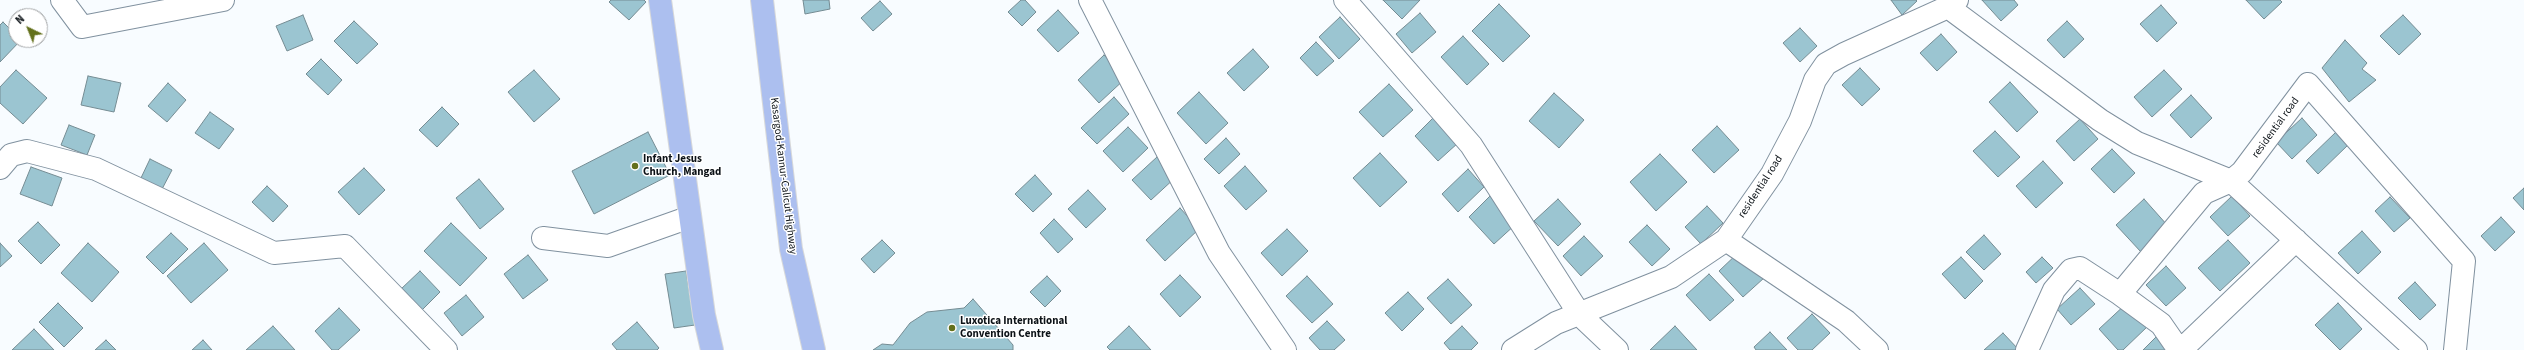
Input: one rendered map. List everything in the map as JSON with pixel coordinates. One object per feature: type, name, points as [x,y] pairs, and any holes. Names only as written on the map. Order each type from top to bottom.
[{"type":"highway","points":[[660,0],[690,217],[712,350]]},
{"type":"highway","name":"Kasargod-Kannur-Calicut Highway","points":[[762,0],[791,249],[814,350]]},
{"type":"street","points":[[62,0],[82,27],[223,0]]},
{"type":"street","points":[[1090,0],[1219,253],[1285,350]]},
{"type":"street","points":[[1345,0],[1471,145],[1580,315],[1617,350]]},
{"type":"street","points":[[1953,3],[2100,120],[2137,144],[2231,181],[2416,350]]},
{"type":"street","name":"residential road","points":[[1726,240],[1772,174],[1800,121],[1815,80],[1826,64],[1844,54],[1953,3]]},
{"type":"street","name":"residential road","points":[[2120,294],[2204,193],[2231,181],[2254,158],[2308,84],[2464,260],[2455,350]]},
{"type":"street","points":[[0,168],[11,155],[27,151],[96,169],[274,253],[345,246],[446,350]]},
{"type":"street","points":[[543,238],[608,246],[690,217]]},
{"type":"street","points":[[1513,350],[1556,323],[1580,315],[1671,277],[1726,240],[1846,322],[1877,350]]},
{"type":"street","points":[[2026,350],[2054,290],[2070,270],[2080,268],[2120,294],[2160,324],[2180,350],[2296,240]]},
{"type":"building","points":[[611,0],[644,0],[646,2],[629,20],[609,2]]},
{"type":"building","points":[[803,0],[829,0],[830,9],[805,14]]},
{"type":"building","points":[[1021,0],[1025,0],[1036,12],[1022,26],[1008,12]]},
{"type":"building","points":[[1383,0],[1420,0],[1402,19]]},
{"type":"building","points":[[1891,0],[1916,0],[1917,1],[1902,15]]},
{"type":"building","points":[[1982,0],[2014,0],[2018,5],[2001,21]]},
{"type":"building","points":[[2246,0],[2280,0],[2282,2],[2264,19]]},
{"type":"building","points":[[880,1],[892,14],[873,31],[861,18]]},
{"type":"building","points":[[1499,4],[1530,36],[1503,62],[1472,31]]},
{"type":"building","points":[[2161,5],[2177,23],[2157,42],[2140,24]]},
{"type":"building","points":[[1058,10],[1079,33],[1058,52],[1037,30]]},
{"type":"building","points":[[1420,13],[1436,32],[1412,53],[1396,34]]},
{"type":"building","points":[[303,15],[313,40],[287,51],[276,26]]},
{"type":"building","points":[[2403,15],[2421,34],[2399,55],[2380,36]]},
{"type":"building","points":[[1340,17],[1360,39],[1339,59],[1319,37]]},
{"type":"building","points":[[354,21],[378,44],[357,64],[334,41]]},
{"type":"building","points":[[2067,21],[2084,39],[2064,58],[2047,40]]},
{"type":"building","points":[[3,22],[8,27],[8,48],[13,48],[0,62],[0,25]]},
{"type":"building","points":[[1800,28],[1817,46],[1800,62],[1783,43]]},
{"type":"building","points":[[1941,34],[1957,52],[1937,71],[1920,53]]},
{"type":"building","points":[[1463,36],[1489,64],[1467,85],[1441,57]]},
{"type":"building","points":[[2345,40],[2367,63],[2362,69],[2376,80],[2349,102],[2322,68]]},
{"type":"building","points":[[1316,42],[1334,61],[1317,76],[1300,58]]},
{"type":"building","points":[[1253,49],[1269,67],[1244,91],[1227,73]]},
{"type":"building","points":[[1104,55],[1126,78],[1099,103],[1078,80]]},
{"type":"building","points":[[321,59],[342,80],[328,95],[306,74]]},
{"type":"building","points":[[1860,68],[1880,89],[1862,106],[1842,85]]},
{"type":"building","points":[[16,70],[47,98],[23,124],[0,103],[0,87]]},
{"type":"building","points":[[534,70],[560,99],[534,122],[508,92]]},
{"type":"building","points":[[2164,70],[2182,89],[2152,117],[2134,97]]},
{"type":"building","points":[[88,76],[121,83],[114,112],[81,105]]},
{"type":"building","points":[[2010,82],[2038,112],[2017,132],[1989,102]]},
{"type":"building","points":[[168,83],[186,100],[167,122],[148,106]]},
{"type":"building","points":[[1389,84],[1413,110],[1383,137],[1359,112]]},
{"type":"building","points":[[1199,92],[1228,123],[1206,144],[1177,113]]},
{"type":"building","points":[[1554,93],[1584,120],[1559,148],[1529,121]]},
{"type":"building","points":[[2191,95],[2212,118],[2191,138],[2170,115]]},
{"type":"building","points":[[1114,97],[1129,114],[1097,144],[1081,128]]},
{"type":"building","points":[[442,107],[459,124],[437,147],[419,130]]},
{"type":"building","points":[[210,112],[234,129],[219,149],[195,133]]},
{"type":"building","points":[[1434,117],[1458,143],[1438,161],[1415,136]]},
{"type":"building","points":[[2302,118],[2317,135],[2292,159],[2276,142]]},
{"type":"building","points":[[2080,119],[2098,139],[2074,161],[2056,141]]},
{"type":"building","points":[[69,125],[95,135],[87,155],[61,145]]},
{"type":"building","points":[[1717,126],[1739,150],[1714,173],[1692,150]]},
{"type":"building","points":[[1128,127],[1148,148],[1123,172],[1103,151]]},
{"type":"building","points":[[1995,131],[2020,157],[1998,177],[1973,151]]},
{"type":"building","points":[[648,132],[670,175],[594,214],[572,171]]},
{"type":"building","points":[[2336,132],[2348,145],[2318,174],[2306,161]]},
{"type":"building","points":[[1226,138],[1240,154],[1219,174],[1204,159]]},
{"type":"building","points":[[2112,149],[2135,173],[2114,193],[2091,169]]},
{"type":"building","points":[[1380,153],[1407,182],[1380,207],[1353,178]]},
{"type":"building","points":[[1660,154],[1687,182],[1656,211],[1630,182]]},
{"type":"building","points":[[1157,157],[1176,177],[1151,200],[1132,180]]},
{"type":"building","points":[[150,159],[172,170],[161,191],[140,180]]},
{"type":"building","points":[[2043,161],[2063,183],[2036,208],[2016,186]]},
{"type":"building","points":[[1245,166],[1267,191],[1246,210],[1224,186]]},
{"type":"building","points":[[31,167],[62,178],[52,206],[20,194]]},
{"type":"building","points":[[364,168],[385,190],[359,215],[338,192]]},
{"type":"building","points":[[1468,169],[1484,187],[1458,212],[1442,194]]},
{"type":"building","points":[[1035,175],[1052,194],[1033,212],[1015,194]]},
{"type":"building","points":[[479,179],[504,209],[480,229],[456,198]]},
{"type":"building","points":[[267,186],[288,206],[273,222],[252,202]]},
{"type":"building","points":[[2524,188],[2524,210],[2513,198]]},
{"type":"building","points":[[1088,190],[1106,209],[1086,228],[1068,209]]},
{"type":"building","points":[[1490,196],[1516,224],[1494,244],[1469,217]]},
{"type":"building","points":[[2232,196],[2250,216],[2228,236],[2210,217]]},
{"type":"building","points":[[2390,197],[2410,218],[2394,232],[2375,211]]},
{"type":"building","points":[[1558,199],[1581,224],[1558,246],[1534,221]]},
{"type":"building","points":[[2144,199],[2168,226],[2141,252],[2116,225]]},
{"type":"building","points":[[1707,206],[1723,223],[1701,244],[1685,227]]},
{"type":"building","points":[[1180,208],[1199,229],[1165,261],[1146,240]]},
{"type":"building","points":[[2501,217],[2515,232],[2495,251],[2481,236]]},
{"type":"building","points":[[1054,219],[1073,239],[1058,253],[1040,233]]},
{"type":"building","points":[[38,222],[60,245],[41,264],[18,241]]},
{"type":"building","points":[[451,223],[487,258],[460,286],[424,251]]},
{"type":"building","points":[[1647,225],[1670,249],[1652,266],[1629,242]]},
{"type":"building","points":[[1287,229],[1308,251],[1282,276],[1261,253]]},
{"type":"building","points":[[2362,231],[2381,252],[2358,274],[2338,253]]},
{"type":"building","points":[[171,233],[188,249],[163,274],[146,257]]},
{"type":"building","points":[[1984,235],[2001,254],[1984,270],[1966,252]]},
{"type":"building","points":[[1584,236],[1603,256],[1581,276],[1563,256]]},
{"type":"building","points":[[882,240],[895,253],[874,273],[861,259]]},
{"type":"building","points":[[2228,240],[2250,263],[2220,291],[2198,268]]},
{"type":"building","points":[[0,243],[12,256],[0,267]]},
{"type":"building","points":[[88,243],[119,272],[92,302],[61,273]]},
{"type":"building","points":[[204,243],[228,270],[191,303],[167,276]]},
{"type":"building","points":[[1739,252],[1764,278],[1743,297],[1719,271]]},
{"type":"building","points":[[528,255],[548,280],[523,299],[504,274]]},
{"type":"building","points":[[1961,257],[1983,281],[1965,299],[1942,274]]},
{"type":"building","points":[[2042,257],[2053,268],[2036,283],[2026,272]]},
{"type":"building","points":[[2166,266],[2186,288],[2166,306],[2146,285]]},
{"type":"building","points":[[420,271],[440,292],[422,310],[401,289]]},
{"type":"building","points":[[686,271],[695,325],[674,328],[665,274]]},
{"type":"building","points":[[1709,274],[1734,300],[1710,321],[1686,295]]},
{"type":"building","points":[[1180,275],[1201,297],[1180,317],[1160,294]]},
{"type":"building","points":[[1047,276],[1061,291],[1045,307],[1030,292]]},
{"type":"building","points":[[1307,276],[1333,304],[1312,323],[1286,296]]},
{"type":"building","points":[[1448,279],[1472,305],[1451,324],[1427,298]]},
{"type":"building","points":[[2415,282],[2436,305],[2420,320],[2398,298]]},
{"type":"building","points":[[2080,288],[2095,304],[2071,325],[2057,309]]},
{"type":"building","points":[[1408,292],[1424,309],[1402,331],[1385,313]]},
{"type":"building","points":[[466,295],[484,317],[462,336],[444,313]]},
{"type":"building","name":"Luxotica International Convention Centre","points":[[973,299],[1013,345],[1013,350],[873,350],[882,344],[893,345],[910,323],[927,312],[964,308]]},
{"type":"building","points":[[58,303],[83,328],[64,347],[39,322]]},
{"type":"building","points":[[2127,303],[2148,326],[2123,350],[2118,350],[2099,329]]},
{"type":"building","points":[[2338,303],[2362,329],[2340,350],[2315,325]]},
{"type":"building","points":[[339,308],[360,330],[338,350],[332,350],[315,331]]},
{"type":"building","points":[[1812,314],[1830,333],[1812,350],[1798,350],[1787,338]]},
{"type":"building","points":[[1327,321],[1345,340],[1334,350],[1320,350],[1309,338]]},
{"type":"building","points":[[637,322],[659,348],[657,350],[617,350],[612,344]]},
{"type":"building","points":[[273,326],[295,350],[246,350]]},
{"type":"building","points":[[1129,326],[1151,350],[1110,350],[1107,347]]},
{"type":"building","points":[[1462,326],[1478,343],[1471,350],[1450,350],[1444,343]]},
{"type":"building","points":[[1675,326],[1697,350],[1650,350]]},
{"type":"building","points":[[34,329],[54,350],[12,350]]},
{"type":"building","points":[[1770,332],[1787,350],[1756,350],[1754,347]]},
{"type":"building","points":[[2003,333],[2019,350],[1984,350]]},
{"type":"building","points":[[2157,336],[2168,350],[2143,350]]},
{"type":"building","points":[[106,340],[116,350],[95,350]]},
{"type":"building","points":[[203,340],[212,350],[192,350]]},
{"type":"place","name":"Infant Jesus Church, Mangad","points":[[635,166]]},
{"type":"place","name":"Luxotica International Convention Centre","points":[[952,328]]}]
